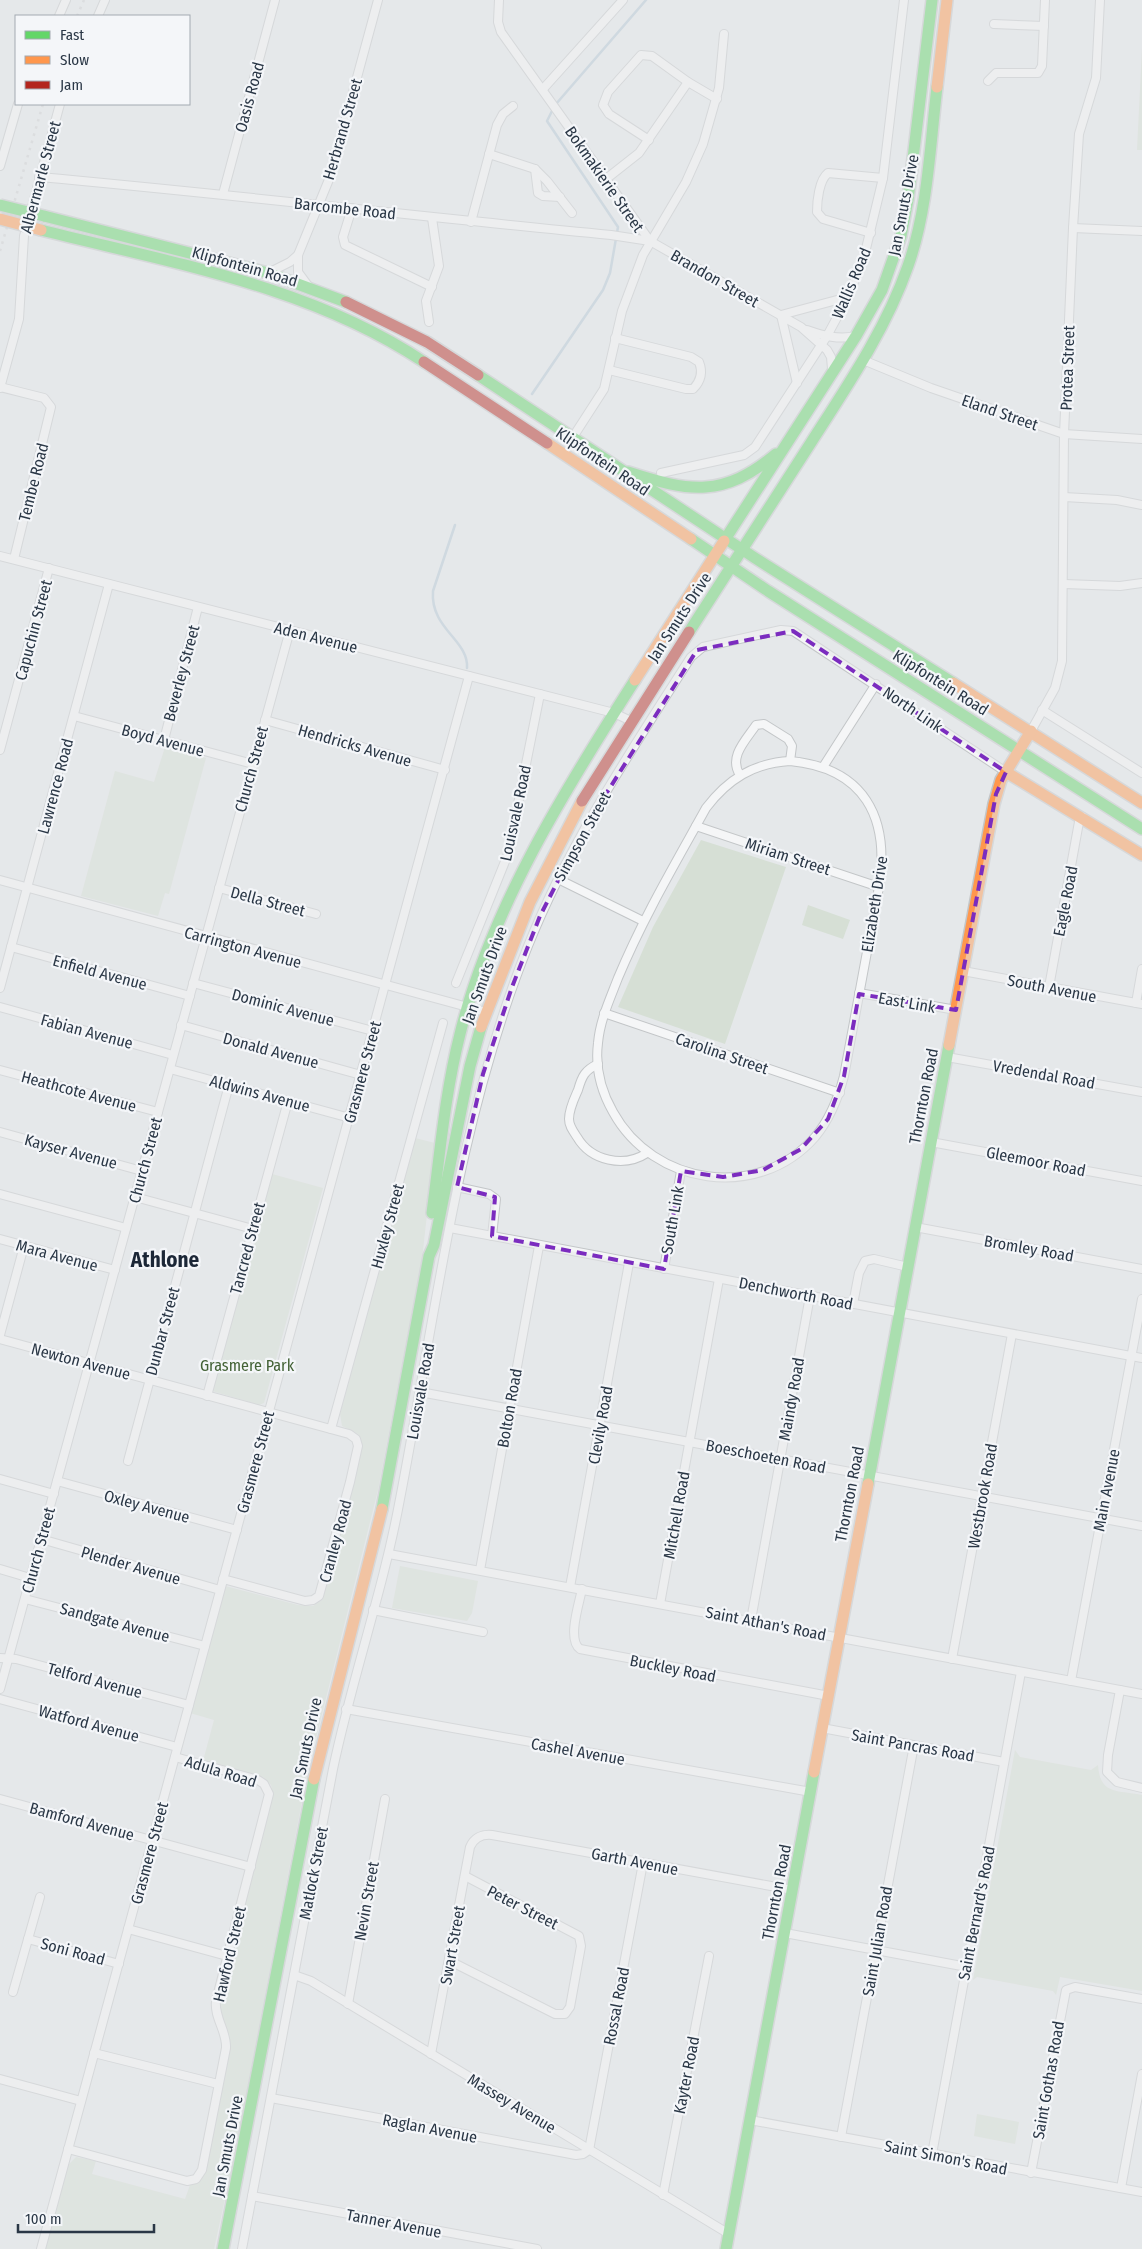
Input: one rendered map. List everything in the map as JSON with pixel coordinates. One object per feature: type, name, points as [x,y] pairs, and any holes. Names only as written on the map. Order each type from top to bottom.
[{"type":"main road","name":"Jan Smuts Drive","points":[[429,1256],[428,1243],[445,1106],[468,1007],[497,931],[533,852],[575,775],[856,336],[882,290],[901,236],[908,200],[932,0]]},
{"type":"main road","name":"Jan Smuts Drive","points":[[223,2249],[318,1760],[382,1508],[429,1256],[434,1245],[460,1108],[486,1012],[512,942],[548,862],[596,776],[743,550],[863,360],[897,296],[917,235],[924,200],[947,0]]},
{"type":"main road","name":"Klipfontein Road","points":[[0,205],[268,273],[309,287],[378,316],[427,342],[628,472],[743,550],[1142,803]]},
{"type":"main road","name":"Klipfontein Road","points":[[0,219],[269,288],[324,308],[371,330],[419,358],[531,432],[731,568],[1142,829]]},
{"type":"main road","points":[[628,472],[675,487],[690,489],[718,487],[751,473],[787,443]]},
{"type":"main road","name":"Thornton Road","points":[[726,2249],[996,794],[1006,772],[1031,731]]},
{"type":"main road","points":[[1006,772],[1083,817],[1142,855]]},
{"type":"street","points":[[59,15],[66,0]]},
{"type":"street","points":[[98,15],[105,0]]},
{"type":"street","name":"Oasis Road","points":[[223,194],[275,0]]},
{"type":"street","name":"Herbrand Street","points":[[298,255],[320,206],[332,170],[378,0]]},
{"type":"street","name":"Bokmakierie Street","points":[[499,0],[498,22],[501,32],[650,242],[629,290],[615,338],[610,370],[604,388],[573,437]]},
{"type":"street","points":[[543,89],[623,0]]},
{"type":"street","name":"Wallis Road","points":[[661,473],[744,455],[753,450],[827,336],[848,297],[871,233],[883,178],[904,0]]},
{"type":"street","points":[[988,81],[996,73],[1038,73],[1042,66],[1045,0]]},
{"type":"street","name":"Protea Street","points":[[1031,731],[1061,672],[1064,584],[1064,434],[1073,228],[1079,134],[1096,78],[1100,0]]},
{"type":"street","points":[[994,24],[1044,26]]},
{"type":"street","points":[[650,242],[693,168],[717,99],[724,34]]},
{"type":"street","points":[[649,140],[606,111],[603,101],[608,92],[638,57],[644,54],[652,56],[688,82],[717,99]]},
{"type":"street","points":[[606,179],[631,161],[649,140],[688,82]]},
{"type":"street","points":[[0,166],[18,105]]},
{"type":"street","name":"Albermarle Street","points":[[0,388],[19,319],[22,250],[39,177],[60,105]]},
{"type":"street","points":[[471,222],[499,120],[513,106]]},
{"type":"street","points":[[489,154],[535,169],[572,213]]},
{"type":"street","points":[[535,169],[538,193],[543,196],[560,197]]},
{"type":"street","points":[[871,233],[823,219],[817,212],[819,194],[823,178],[828,173],[883,178]]},
{"type":"street","name":"Barcombe Road","points":[[39,177],[223,194],[432,218],[611,235],[650,242]]},
{"type":"street","points":[[352,208],[343,239],[345,244],[432,287]]},
{"type":"street","points":[[429,322],[426,305],[439,266],[432,218]]},
{"type":"street","points":[[1073,228],[1142,231]]},
{"type":"street","name":"Brandon Street","points":[[650,242],[801,328],[821,344],[831,357],[832,372]]},
{"type":"street","points":[[268,273],[290,262],[298,255]]},
{"type":"street","points":[[298,255],[298,272],[309,287]]},
{"type":"street","points":[[797,383],[780,315],[848,297]]},
{"type":"street","name":"Brandon Street","points":[[801,328],[844,339],[856,336]]},
{"type":"street","points":[[610,370],[686,389],[693,389],[698,384],[702,369],[699,362],[691,357],[615,338]]},
{"type":"street","name":"Eland Street","points":[[863,360],[931,388],[1064,434],[1142,439]]},
{"type":"street","name":"Tembe Road","points":[[0,388],[44,398],[51,406],[52,411],[14,559]]},
{"type":"street","points":[[1064,496],[1117,500],[1142,505]]},
{"type":"street","name":"Aden Avenue","points":[[0,556],[614,713],[631,721]]},
{"type":"street","name":"Capuchin Street","points":[[0,750],[49,568]]},
{"type":"street","points":[[1064,584],[1120,586],[1142,583]]},
{"type":"street","name":"Lawrence Road","points":[[0,988],[110,584]]},
{"type":"street","name":"Beverley Street","points":[[164,740],[198,607]]},
{"type":"street","name":"Church Street","points":[[0,1689],[4,1659],[25,1599],[290,630]]},
{"type":"street","name":"Simpson Street","points":[[450,1228],[475,1104],[498,1027],[528,944],[558,879],[615,776],[691,658],[699,649],[790,630],[876,684]]},
{"type":"street","name":"Grasmere Street","points":[[41,2249],[445,770],[469,676]]},
{"type":"street","name":"North Link","points":[[823,767],[876,684],[1006,772]]},
{"type":"street","name":"Louisvale Road","points":[[456,983],[508,854],[540,694]]},
{"type":"street","points":[[1042,710],[1142,773]]},
{"type":"street","name":"Boyd Avenue","points":[[74,716],[253,764]]},
{"type":"street","name":"Hendricks Avenue","points":[[265,720],[445,770]]},
{"type":"street","points":[[740,775],[736,769],[735,760],[756,725],[764,724],[788,739],[792,746],[790,761]]},
{"type":"street","name":"Elizabeth Drive","points":[[790,761],[823,767],[857,790],[874,815],[883,850],[879,887],[840,1093],[828,1118],[815,1137],[778,1164],[746,1175],[724,1177],[681,1171],[647,1153],[623,1128],[611,1108],[602,1088],[598,1064],[598,1044],[604,1013],[643,921],[696,826],[717,793],[740,775],[768,764],[790,761]]},
{"type":"street","name":"Eagle Road","points":[[1049,987],[1079,822],[1083,817]]},
{"type":"street","name":"Miriam Street","points":[[696,826],[879,887]]},
{"type":"street","points":[[558,879],[643,921]]},
{"type":"street","name":"Carrington Avenue","points":[[0,880],[486,1012]]},
{"type":"street","name":"Della Street","points":[[219,888],[316,914]]},
{"type":"street","name":"Enfield Avenue","points":[[11,948],[190,996]]},
{"type":"street","points":[[1139,1003],[1142,969]]},
{"type":"street","name":"South Avenue","points":[[963,971],[1139,1003]]},
{"type":"street","name":"Dominic Avenue","points":[[193,983],[373,1031]]},
{"type":"street","name":"East Link","points":[[860,993],[956,1010]]},
{"type":"street","name":"Fabian Avenue","points":[[0,1007],[174,1055]]},
{"type":"street","name":"Carolina Street","points":[[604,1013],[840,1093]]},
{"type":"street","name":"Huxley Street","points":[[331,1429],[443,1023]]},
{"type":"street","name":"Donald Avenue","points":[[181,1026],[361,1075]]},
{"type":"street","name":"Vredendal Road","points":[[947,1057],[1142,1092]]},
{"type":"street","points":[[598,1064],[587,1069],[582,1076],[570,1112],[571,1128],[585,1149],[594,1155],[626,1162],[635,1160],[647,1153]]},
{"type":"street","name":"Aldwins Avenue","points":[[170,1069],[350,1118]]},
{"type":"street","name":"Heathcote Avenue","points":[[0,1070],[158,1112]]},
{"type":"street","name":"Dunbar Street","points":[[128,1461],[229,1085]]},
{"type":"street","name":"Tancred Street","points":[[207,1396],[288,1101]]},
{"type":"street","name":"Kayser Avenue","points":[[0,1132],[142,1171]]},
{"type":"street","name":"Gleemoor Road","points":[[931,1142],[1142,1181]]},
{"type":"street","name":"South Link","points":[[664,1269],[681,1171]]},
{"type":"street","points":[[457,1187],[490,1194],[496,1199],[492,1236]]},
{"type":"street","points":[[0,1194],[126,1228]]},
{"type":"street","points":[[135,1198],[253,1229]]},
{"type":"street","name":"Bromley Road","points":[[915,1227],[1142,1269]]},
{"type":"street","name":"Louisvale Road","points":[[389,1554],[450,1228]]},
{"type":"street","name":"Denchworth Road","points":[[450,1228],[1142,1358]]},
{"type":"street","name":"Mara Avenue","points":[[0,1239],[115,1270]]},
{"type":"street","points":[[0,1335],[24,1246]]},
{"type":"street","name":"Bolton Road","points":[[480,1570],[539,1246]]},
{"type":"street","points":[[853,1304],[858,1273],[865,1261],[874,1259],[908,1267]]},
{"type":"street","name":"Clevily Road","points":[[570,1587],[629,1263]]},
{"type":"street","name":"Mitchell Road","points":[[660,1604],[719,1279]]},
{"type":"street","name":"Maindy Road","points":[[751,1620],[810,1296]]},
{"type":"street","name":"Main Avenue","points":[[1071,1681],[1142,1299]]},
{"type":"street","name":"Westbrook Road","points":[[952,1659],[1012,1334]]},
{"type":"street","name":"Newton Avenue","points":[[0,1339],[352,1435],[358,1446]]},
{"type":"street","name":"Boeschoeten Road","points":[[420,1392],[1142,1526]]},
{"type":"street","name":"Cranley Road","points":[[223,1579],[305,1601],[313,1600],[319,1596],[358,1446]]},
{"type":"street","points":[[0,1480],[54,1494]]},
{"type":"street","name":"Oxley Avenue","points":[[57,1481],[236,1530]]},
{"type":"street","name":"Plender Avenue","points":[[41,1540],[220,1590]]},
{"type":"street","name":"Saint Athan's Road","points":[[389,1554],[1142,1694]]},
{"type":"street","name":"Matlock Street","points":[[242,2249],[346,1709],[389,1554]]},
{"type":"street","points":[[0,1569],[30,1578]]},
{"type":"street","name":"Buckley Road","points":[[582,1589],[573,1635],[575,1644],[580,1649],[828,1696]]},
{"type":"street","name":"Sandgate Avenue","points":[[25,1599],[205,1646]]},
{"type":"street","points":[[373,1610],[483,1632]]},
{"type":"street","name":"Telford Avenue","points":[[4,1659],[16,1659],[189,1706]]},
{"type":"street","name":"Saint Bernard's Road","points":[[932,2154],[1022,1672]]},
{"type":"street","points":[[1120,1690],[1106,1767],[1109,1776],[1117,1782],[1142,1788]]},
{"type":"street","name":"Watford Avenue","points":[[0,1699],[178,1747]]},
{"type":"street","name":"Cashel Avenue","points":[[346,1709],[811,1792]]},
{"type":"street","name":"Saint Pancras Road","points":[[822,1728],[1004,1762]]},
{"type":"street","name":"Saint Julian Road","points":[[841,2137],[914,1745]]},
{"type":"street","name":"Adula Road","points":[[175,1757],[258,1780],[266,1787]]},
{"type":"street","name":"Hawford Street","points":[[68,2149],[184,2180],[196,2179],[202,2170],[226,2044],[215,2006],[268,1798],[266,1787]]},
{"type":"street","name":"Bamford Avenue","points":[[0,1799],[251,1866]]},
{"type":"street","name":"Nevin Street","points":[[348,2004],[385,1799]]},
{"type":"street","name":"Garth Avenue","points":[[477,1838],[492,1835],[793,1890]]},
{"type":"street","name":"Swart Street","points":[[431,2054],[450,1962],[470,1847],[477,1838]]},
{"type":"street","name":"Rossal Road","points":[[588,2150],[643,1863]]},
{"type":"street","name":"Peter Street","points":[[450,1962],[555,2014],[564,2014],[570,2007],[580,1939],[576,1934],[465,1876]]},
{"type":"street","name":"Soni Road","points":[[13,1992],[40,1897]]},
{"type":"street","points":[[128,1929],[227,1956]]},
{"type":"street","points":[[785,1933],[967,1967]]},
{"type":"street","name":"Soni Road","points":[[28,1939],[118,1964]]},
{"type":"street","name":"Kayter Road","points":[[663,2195],[708,1956]]},
{"type":"street","name":"Massey Avenue","points":[[294,1975],[311,1981],[729,2234]]},
{"type":"street","name":"Saint Gothas Road","points":[[1031,2172],[1064,1994],[1068,1988],[1075,1987],[1142,1999]]},
{"type":"street","points":[[94,2052],[218,2084]]},
{"type":"street","points":[[1122,2188],[1142,2074]]},
{"type":"street","points":[[0,2079],[81,2101]]},
{"type":"street","name":"Raglan Avenue","points":[[270,2098],[576,2155],[583,2154],[588,2150]]},
{"type":"street","name":"Saint Simon's Road","points":[[750,2120],[1142,2192]]},
{"type":"street","name":"Tanner Avenue","points":[[252,2196],[537,2249]]},
{"type":"highlighted area","points":[[793,631],[1006,772],[996,794],[956,1010],[859,994],[844,1076],[828,1119],[801,1149],[763,1170],[723,1177],[681,1171],[664,1269],[492,1236],[495,1197],[457,1187],[483,1074],[512,987],[540,916],[587,824],[697,650]]},
{"type":"green space","points":[[1142,49],[1142,150],[1137,150]]},
{"type":"green space","points":[[165,747],[206,758],[169,894],[165,893],[158,916],[81,896],[115,771],[154,782]]},
{"type":"green space","points":[[701,840],[786,867],[725,1044],[618,1007],[653,927]]},
{"type":"green space","points":[[808,905],[850,920],[843,939],[802,925]]},
{"type":"green space","points":[[415,1138],[435,1143],[422,1259],[378,1490],[308,1770],[234,2158],[214,2249],[45,2249],[68,2165],[76,2157],[96,2161],[92,2174],[185,2199],[190,2185],[200,2181],[205,2173],[229,2053],[220,2014],[220,2000],[273,1793],[271,1785],[263,1777],[203,1761],[214,1720],[190,1713],[225,1586],[298,1605],[313,1606],[322,1600],[354,1484],[362,1443],[358,1434],[342,1426],[340,1414]]},
{"type":"green space","name":"Grasmere Park","points":[[272,1174],[323,1188],[264,1403],[259,1405],[212,1391]]},
{"type":"green space","points":[[400,1566],[478,1581],[472,1613],[467,1621],[392,1608]]},
{"type":"green space","points":[[1015,1750],[1020,1757],[1091,1770],[1098,1765],[1099,1775],[1106,1786],[1118,1791],[1142,1795],[1142,1991],[1060,1977],[1056,1995],[1053,1991],[977,1977],[973,1980]]},
{"type":"green space","points":[[977,2114],[1019,2122],[1015,2144],[974,2136]]},
{"type":"waterway","points":[[556,104],[646,0]]},
{"type":"waterway","points":[[532,394],[603,290],[610,273],[618,227],[547,121],[553,109]]},
{"type":"waterway","points":[[455,525],[433,591],[434,604],[437,615],[443,625],[462,649],[466,658],[467,668]]},
{"type":"railway","points":[[77,15],[84,0]]},
{"type":"railway","points":[[0,251],[43,105]]},
{"type":"traffic: fast","points":[[724,541],[856,336],[882,290],[901,236],[908,200],[932,0]]},
{"type":"traffic: fast","points":[[689,632],[852,378],[889,312],[908,266],[920,222],[937,87]]},
{"type":"traffic: fast","points":[[0,205],[44,216]]},
{"type":"traffic: fast","points":[[44,216],[268,273],[346,302]]},
{"type":"traffic: fast","points":[[41,230],[190,266],[287,296],[334,314],[380,336],[424,362]]},
{"type":"traffic: fast","points":[[478,375],[755,558],[953,683]]},
{"type":"traffic: fast","points":[[628,472],[670,484],[705,487],[739,478],[776,454]]},
{"type":"traffic: fast","points":[[691,539],[768,591],[1142,829]]},
{"type":"traffic: fast","points":[[432,1213],[450,1078],[460,1034],[474,987],[491,941],[511,895],[557,806],[635,680]]},
{"type":"traffic: fast","points":[[382,1509],[429,1256],[434,1245],[470,1066],[481,1027]]},
{"type":"traffic: fast","points":[[868,1484],[949,1045]]},
{"type":"traffic: fast","points":[[726,2249],[814,1772]]},
{"type":"traffic: fast","points":[[223,2249],[314,1779]]},
{"type":"traffic: slow","points":[[937,87],[947,0]]},
{"type":"traffic: slow","points":[[0,219],[41,230]]},
{"type":"traffic: slow","points":[[547,443],[691,539]]},
{"type":"traffic: slow","points":[[635,680],[724,541]]},
{"type":"traffic: slow","points":[[953,683],[1142,803]]},
{"type":"traffic: slow","points":[[949,1045],[994,804],[1001,780],[1031,731]]},
{"type":"traffic: slow","points":[[1006,772],[1142,855]]},
{"type":"traffic: slow","points":[[481,1027],[530,902],[582,801]]},
{"type":"traffic: slow","points":[[814,1772],[868,1484]]},
{"type":"traffic: slow","points":[[314,1779],[382,1509]]},
{"type":"traffic: jam","points":[[346,302],[427,342],[478,375]]},
{"type":"traffic: jam","points":[[424,362],[547,443]]},
{"type":"traffic: jam","points":[[582,801],[689,632]]},
{"type":"district","name":"Athlone","points":[[165,1260]]}]
